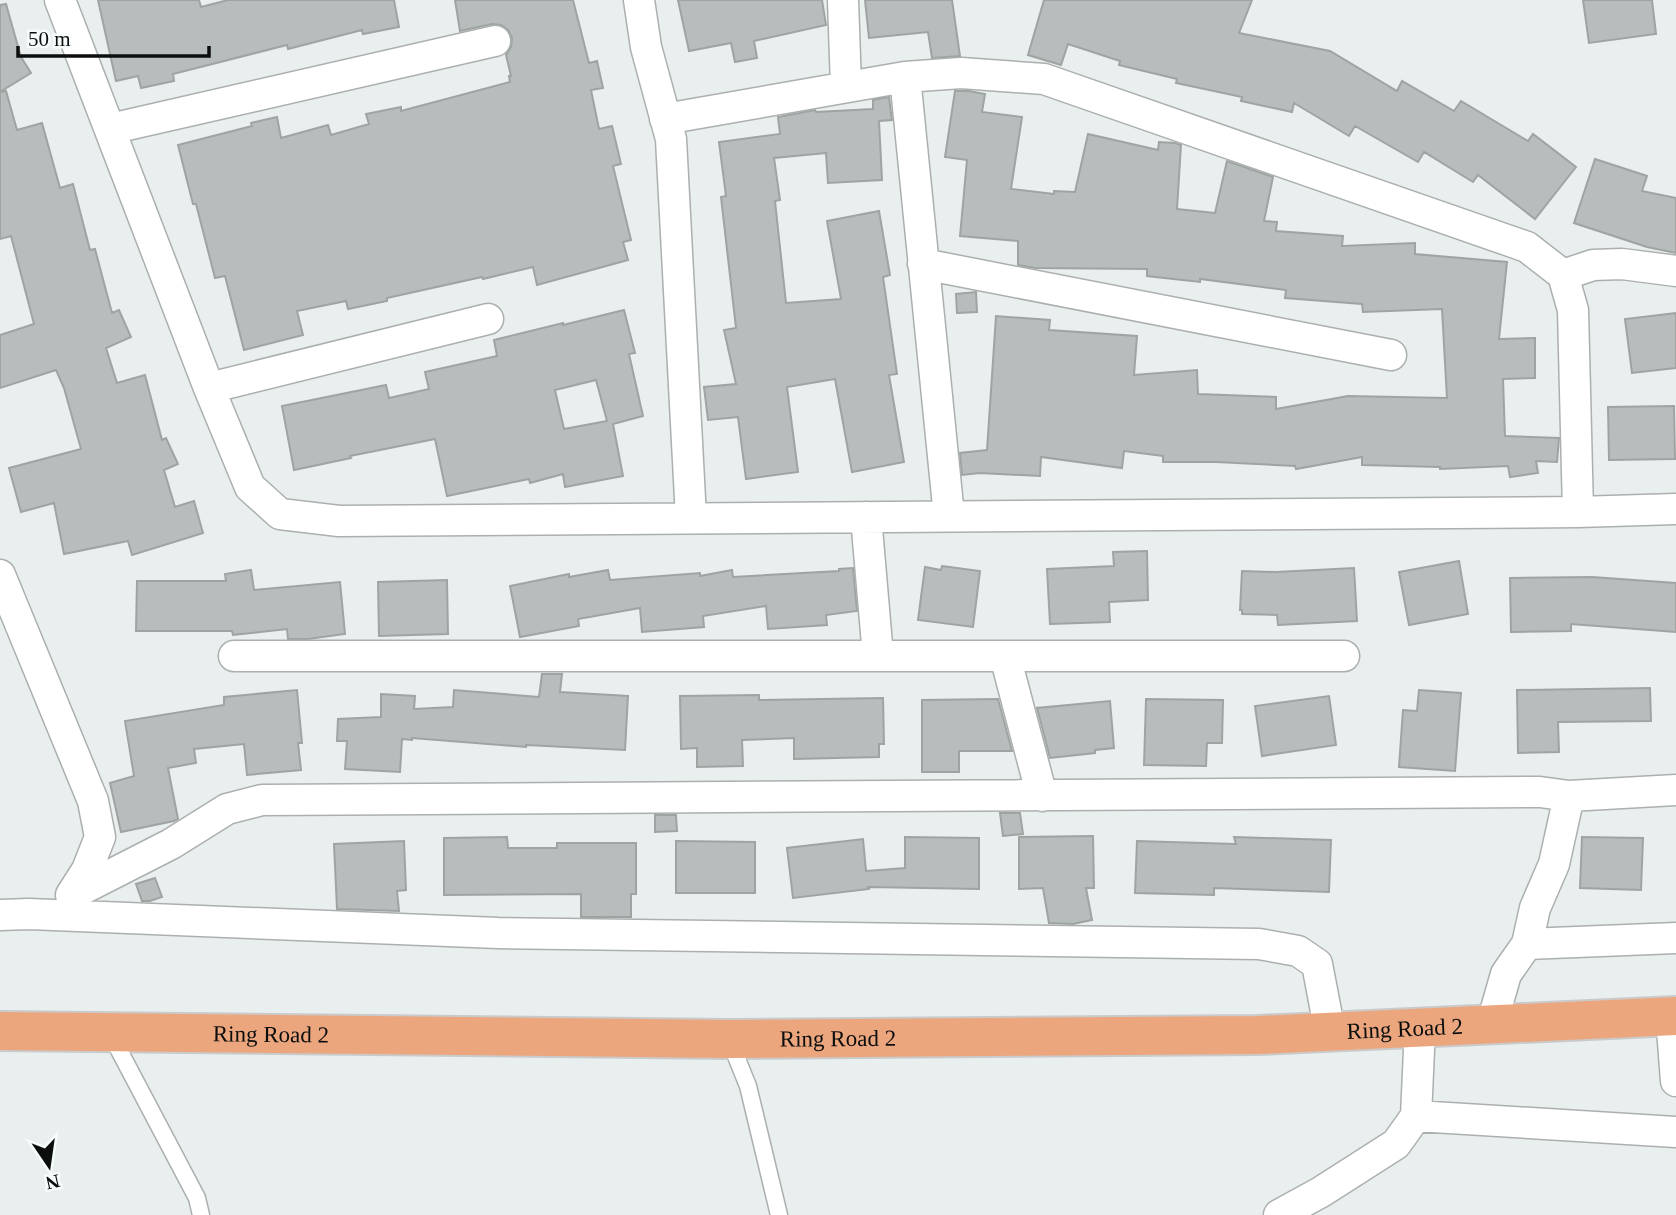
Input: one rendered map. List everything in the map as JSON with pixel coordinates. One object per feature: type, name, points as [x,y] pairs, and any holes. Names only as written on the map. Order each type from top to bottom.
[{"type":"main road","name":"Ring Road 2","points":[[0,1031],[729,1039],[1258,1035],[1674,1016]]},
{"type":"street","points":[[60,0],[209,388],[250,487],[280,514],[339,521],[1578,512],[1676,509]]},
{"type":"street","points":[[639,0],[646,47],[671,139],[691,518]]},
{"type":"street","points":[[843,0],[846,87]]},
{"type":"street","points":[[110,129],[495,41]]},
{"type":"street","points":[[666,119],[905,77],[961,73],[1044,79],[1527,247],[1563,275],[1573,310],[1578,512]]},
{"type":"street","points":[[905,77],[949,516]]},
{"type":"street","points":[[923,264],[1391,355]]},
{"type":"street","points":[[1563,275],[1593,265],[1622,264],[1676,271]]},
{"type":"street","points":[[209,388],[488,319]]},
{"type":"street","points":[[866,517],[878,656]]},
{"type":"street","points":[[0,575],[93,801],[100,837],[88,870],[72,894]]},
{"type":"street","points":[[234,656],[1344,656]]},
{"type":"street","points":[[1005,656],[1041,796]]},
{"type":"street","points":[[14,914],[72,894],[171,844],[227,809],[262,800],[1540,792],[1569,796],[1676,790]]},
{"type":"street","points":[[1492,1023],[1506,974],[1527,944],[1535,908],[1554,863],[1569,796]]},
{"type":"street","points":[[14,914],[498,933],[1259,944],[1298,951],[1317,964],[1330,1032]]},
{"type":"street","points":[[1527,944],[1676,938]]},
{"type":"street","points":[[1674,1016],[1676,1081]]},
{"type":"street","points":[[1279,1215],[1321,1192],[1396,1144],[1416,1116],[1419,1028]]},
{"type":"street","points":[[1416,1116],[1676,1132]]},
{"type":"lane","points":[[110,1033],[197,1198],[201,1215]]},
{"type":"lane","points":[[729,1039],[748,1086],[779,1215]]},
{"type":"building","points":[[98,0],[199,0],[201,7],[228,0],[394,0],[399,27],[363,34],[362,30],[288,49],[287,45],[173,74],[174,81],[141,88],[138,76],[116,81]]},
{"type":"building","points":[[455,0],[573,0],[589,63],[597,61],[603,88],[591,90],[599,129],[612,126],[621,164],[613,166],[631,240],[623,242],[628,260],[537,285],[533,267],[348,309],[346,301],[297,311],[303,335],[244,350],[225,276],[215,278],[178,145],[277,117],[281,138],[328,125],[331,135],[369,124],[366,114],[401,107],[401,111],[510,82],[506,55],[512,38],[508,30],[501,25],[492,24],[460,31]]},
{"type":"building","points":[[678,0],[822,0],[826,25],[754,41],[757,58],[735,62],[731,43],[689,51]]},
{"type":"building","points":[[865,0],[952,0],[960,56],[932,58],[928,32],[869,38]]},
{"type":"building","points":[[1044,0],[1252,0],[1239,33],[1330,51],[1397,91],[1402,81],[1454,111],[1461,101],[1528,141],[1533,134],[1576,167],[1535,219],[1478,175],[1473,182],[1424,152],[1418,162],[1355,126],[1349,136],[1294,103],[1292,112],[1241,101],[1242,97],[1176,83],[1177,79],[1119,65],[1120,61],[1068,44],[1061,65],[1028,55]]},
{"type":"building","points":[[1583,0],[1652,0],[1656,34],[1589,43]]},
{"type":"building","points":[[6,4],[21,57],[31,73],[0,92],[0,5]]},
{"type":"building","points":[[6,91],[17,130],[42,123],[60,188],[73,184],[90,250],[95,249],[112,313],[119,310],[131,337],[106,348],[117,383],[145,375],[162,440],[166,438],[178,464],[164,470],[175,507],[194,501],[203,533],[132,555],[128,541],[64,554],[54,503],[21,512],[9,468],[81,449],[64,388],[56,370],[0,388],[0,335],[34,324],[11,236],[0,239],[0,92]]},
{"type":"building","points":[[955,91],[985,94],[982,112],[1022,117],[1011,189],[1054,194],[1054,191],[1075,192],[1088,134],[1158,150],[1159,142],[1175,143],[1181,145],[1177,209],[1215,213],[1227,161],[1273,177],[1264,221],[1277,222],[1276,231],[1343,236],[1342,246],[1415,243],[1415,254],[1507,262],[1499,339],[1535,338],[1535,378],[1503,379],[1505,436],[1559,438],[1557,462],[1536,461],[1538,473],[1510,477],[1508,466],[1440,469],[1362,465],[1362,457],[1296,469],[1295,466],[1163,462],[1163,456],[1124,451],[1122,468],[1041,457],[1040,476],[980,473],[962,475],[960,453],[987,450],[996,316],[1050,320],[1049,330],[1137,336],[1134,375],[1197,370],[1198,394],[1276,397],[1276,409],[1348,396],[1447,398],[1442,309],[1363,312],[1362,304],[1285,298],[1286,290],[1200,279],[1200,282],[1147,276],[1147,269],[1035,268],[1018,265],[1018,241],[960,236],[967,160],[945,157]]},
{"type":"building","points":[[889,97],[892,120],[879,121],[882,180],[828,183],[826,153],[774,158],[780,200],[775,201],[786,303],[841,299],[827,221],[879,211],[890,275],[883,277],[897,374],[889,375],[904,462],[852,472],[835,379],[787,387],[798,472],[746,479],[738,417],[708,420],[704,387],[736,384],[724,330],[736,328],[721,197],[726,196],[719,142],[780,134],[778,117],[815,110],[873,109],[873,100]]},
{"type":"building","points":[[1595,159],[1647,176],[1642,191],[1676,198],[1676,253],[1647,247],[1574,223]]},
{"type":"building","points":[[976,292],[977,312],[957,313],[956,294]]},
{"type":"building","points":[[624,310],[635,353],[629,354],[643,416],[613,424],[623,476],[565,487],[563,474],[530,483],[529,479],[447,496],[435,439],[294,470],[282,406],[386,385],[389,398],[429,389],[425,372],[497,356],[494,340]],"holes":[[[596,380],[607,421],[564,429],[555,390]]]},
{"type":"building","points":[[1676,313],[1676,368],[1632,373],[1625,319]]},
{"type":"building","points":[[1674,406],[1675,459],[1609,460],[1608,407]]},
{"type":"building","points":[[1147,551],[1148,600],[1109,602],[1110,622],[1050,624],[1047,569],[1114,566],[1113,552]]},
{"type":"building","points":[[1459,561],[1468,614],[1409,625],[1399,572]]},
{"type":"building","points":[[942,566],[980,571],[973,627],[918,620],[925,567],[941,570]]},
{"type":"building","points":[[853,568],[857,611],[826,615],[827,625],[768,629],[766,606],[703,616],[704,627],[642,632],[640,608],[578,619],[579,626],[520,637],[510,586],[569,574],[569,577],[608,570],[610,580],[700,573],[700,576],[732,570],[733,577]]},
{"type":"building","points":[[1354,568],[1357,621],[1278,625],[1277,615],[1242,614],[1240,610],[1242,571]]},
{"type":"building","points":[[251,570],[254,590],[340,582],[345,634],[288,639],[287,629],[233,635],[232,631],[136,631],[137,581],[226,581],[225,574]]},
{"type":"building","points":[[1592,577],[1676,583],[1676,632],[1571,624],[1571,631],[1511,632],[1510,578]]},
{"type":"building","points":[[447,580],[448,634],[379,636],[378,582]]},
{"type":"building","points":[[542,674],[562,674],[560,692],[628,696],[625,750],[526,747],[412,738],[402,739],[400,772],[345,769],[347,741],[337,741],[338,719],[381,717],[381,694],[415,696],[414,709],[453,707],[454,690],[539,697]]},
{"type":"building","points":[[1650,688],[1651,721],[1558,722],[1559,752],[1518,753],[1517,690]]},
{"type":"building","points":[[297,690],[302,743],[298,743],[301,770],[247,775],[244,744],[194,749],[196,763],[168,768],[178,819],[121,832],[110,783],[134,776],[125,721],[224,705],[224,697]]},
{"type":"building","points":[[1419,690],[1461,693],[1455,771],[1399,767],[1403,710],[1417,711]]},
{"type":"building","points":[[759,695],[759,700],[883,698],[884,744],[879,744],[879,757],[794,759],[794,738],[742,740],[743,766],[697,767],[697,748],[681,749],[680,696]]},
{"type":"building","points":[[1329,696],[1336,745],[1262,756],[1255,706]]},
{"type":"building","points":[[998,699],[1012,751],[959,751],[959,772],[922,772],[922,700]]},
{"type":"building","points":[[1146,699],[1223,700],[1222,743],[1207,743],[1206,766],[1144,765]]},
{"type":"building","points":[[1110,701],[1114,748],[1050,758],[1037,708]]},
{"type":"building","points":[[1000,813],[1020,813],[1023,834],[1003,836]]},
{"type":"building","points":[[655,815],[676,815],[677,831],[655,832]]},
{"type":"building","points":[[1093,836],[1094,888],[1086,888],[1092,920],[1073,924],[1049,923],[1043,888],[1019,889],[1019,837]]},
{"type":"building","points":[[507,837],[508,848],[557,848],[557,843],[636,843],[636,894],[631,894],[631,917],[581,917],[581,894],[444,895],[444,838]]},
{"type":"building","points":[[905,837],[979,838],[979,889],[868,887],[869,889],[793,898],[787,848],[863,839],[866,871],[905,868]]},
{"type":"building","points":[[1234,837],[1331,840],[1329,892],[1214,888],[1214,895],[1135,893],[1137,841],[1236,844]]},
{"type":"building","points":[[1582,837],[1643,838],[1641,890],[1580,888]]},
{"type":"building","points":[[404,841],[406,890],[397,891],[399,911],[337,909],[334,844]]},
{"type":"building","points":[[676,841],[755,842],[755,893],[676,893]]},
{"type":"building","points":[[155,878],[162,897],[142,901],[136,884]]}]
